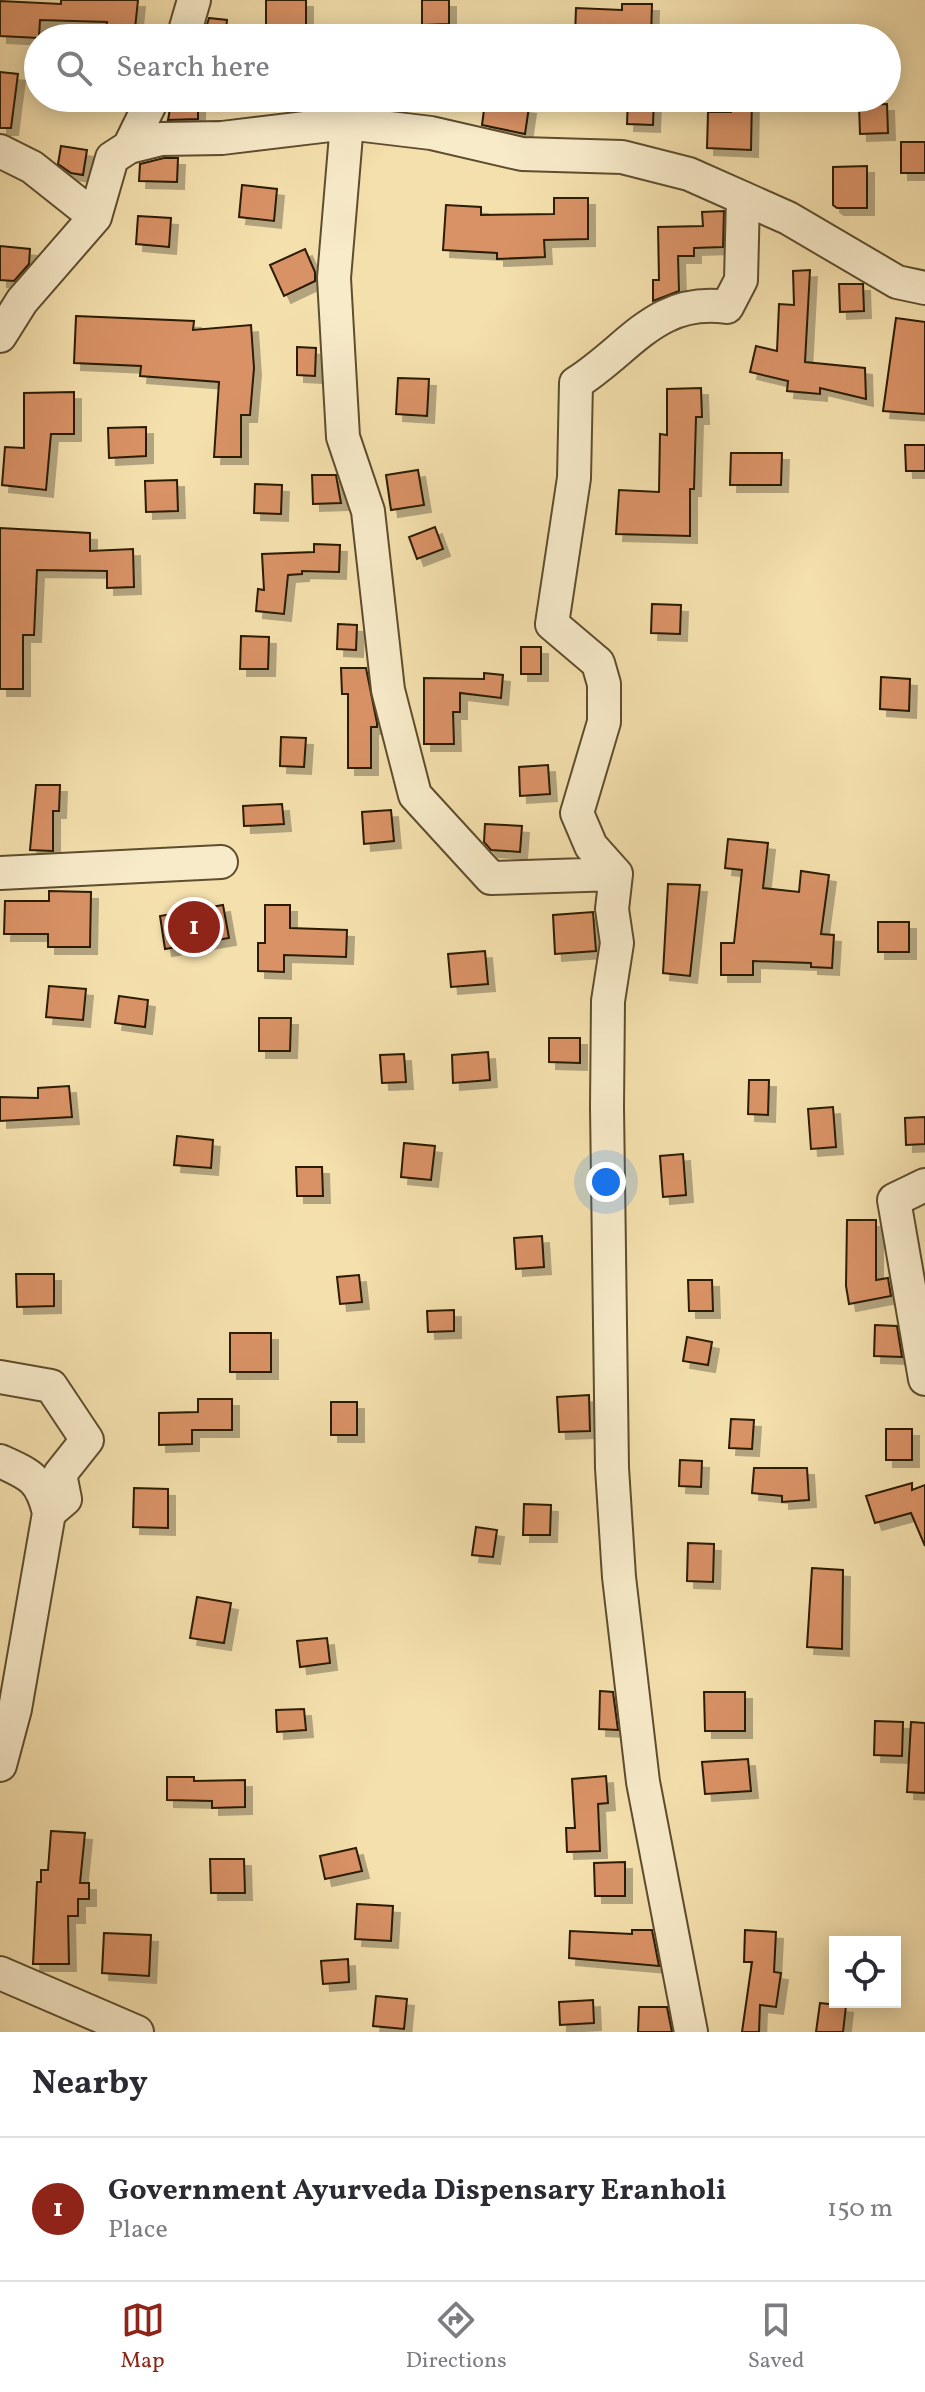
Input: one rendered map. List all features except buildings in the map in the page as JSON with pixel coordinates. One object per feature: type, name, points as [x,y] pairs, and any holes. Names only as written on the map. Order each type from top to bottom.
[{"type":"street","points":[[187,24],[194,0]]},
{"type":"street","points":[[129,147],[146,112]]},
{"type":"street","points":[[347,123],[334,278],[343,437],[368,511],[388,690],[415,795],[491,878],[616,874]]},
{"type":"street","points":[[0,336],[22,301],[95,217],[112,158],[129,147],[161,139],[222,138],[347,123],[431,133],[522,154],[622,157],[689,174],[788,218],[897,282],[925,288]]},
{"type":"street","points":[[0,151],[32,167],[95,217]]},
{"type":"street","points":[[691,2032],[643,1782],[618,1561],[612,1468],[607,1107],[608,1001],[617,943],[612,909],[616,874],[591,846],[577,813],[604,722],[604,684],[598,663],[552,624],[574,478],[576,383],[604,366],[630,340],[675,310],[699,303],[727,307],[741,280],[743,198]]},
{"type":"street","points":[[0,873],[221,862]]},
{"type":"street","points":[[925,1185],[894,1200],[925,1379]]},
{"type":"street","points":[[0,1377],[51,1386],[87,1440],[60,1474],[65,1499],[49,1513]]},
{"type":"street","points":[[0,1461],[26,1472],[43,1489],[49,1513],[15,1709],[0,1765]]},
{"type":"street","points":[[0,1973],[71,2020],[137,2032]]},
{"type":"place","name":"Government Ayurveda Dispensary Eranholi","points":[[194,927]]}]
